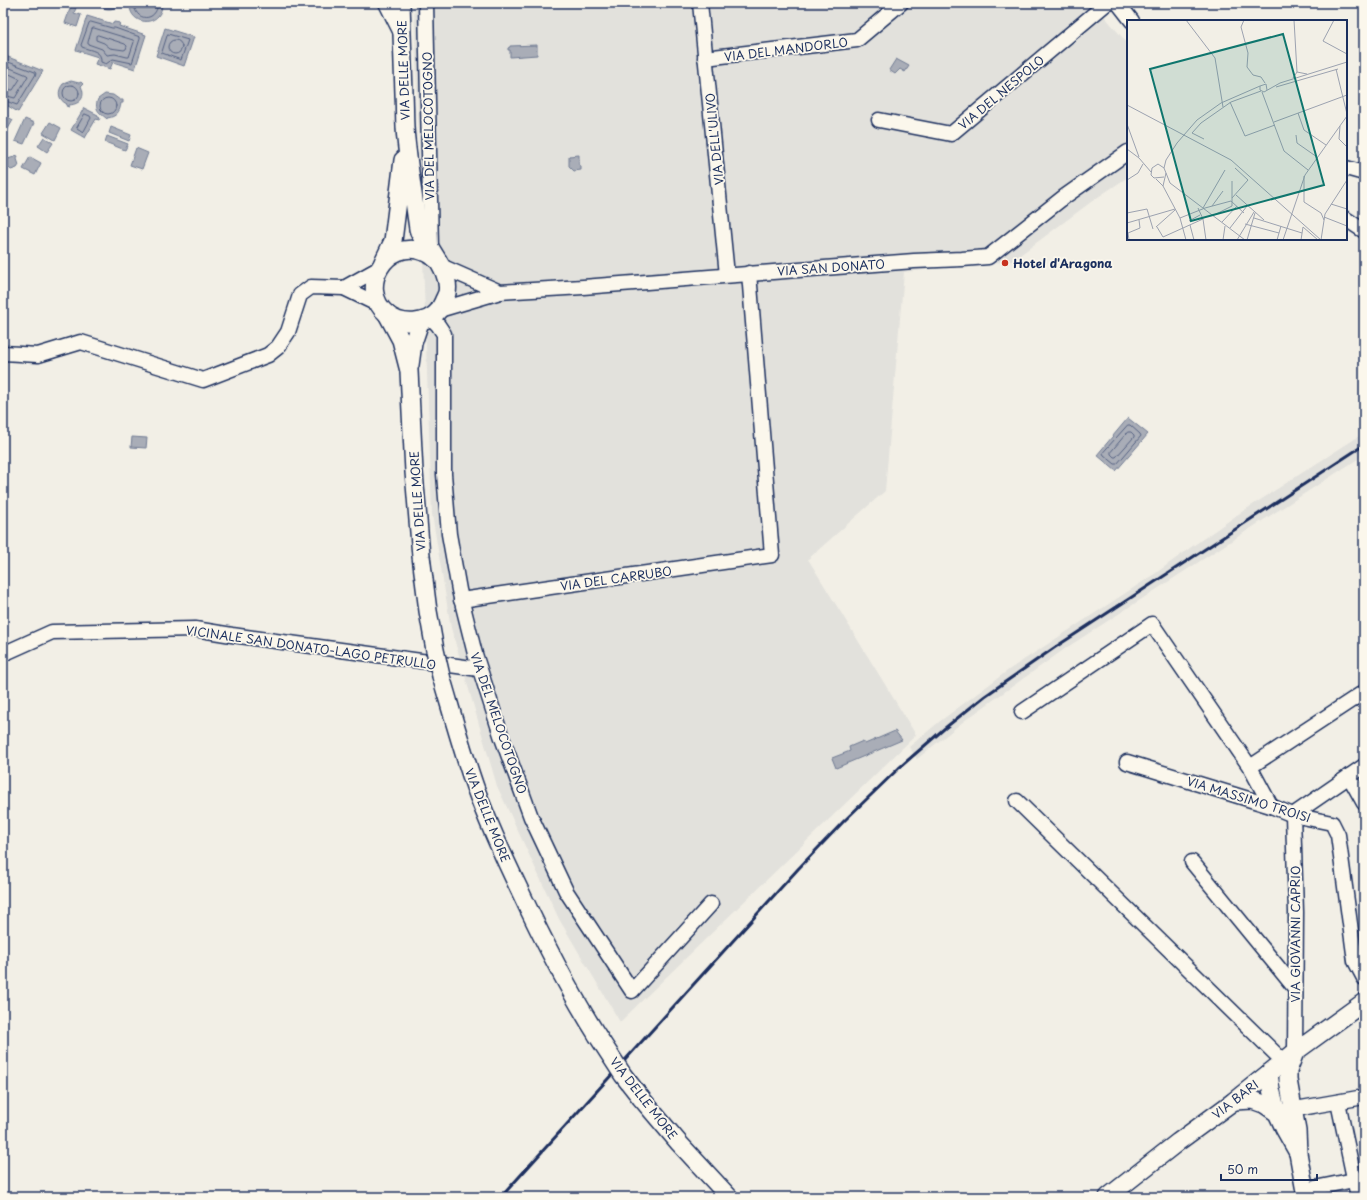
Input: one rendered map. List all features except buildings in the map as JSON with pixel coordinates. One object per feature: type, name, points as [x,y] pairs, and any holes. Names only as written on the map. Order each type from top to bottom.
[{"type":"main road","name":"VIA DELLE MORE","points":[[401,3],[406,138]]},
{"type":"main road","points":[[406,138],[419,235],[446,276],[447,294],[430,316],[414,343],[409,371]]},
{"type":"main road","points":[[406,138],[393,241],[375,278],[374,287],[376,296],[401,340],[409,371]]},
{"type":"main road","points":[[381,265],[395,253],[410,249],[424,252],[436,259]]},
{"type":"main road","points":[[383,309],[403,322],[430,316]]},
{"type":"main road","name":"VIA DELLE MORE","points":[[409,371],[414,472],[421,556],[428,612],[435,650],[455,727],[472,779],[496,841],[553,959],[579,1007],[623,1075],[680,1143],[729,1197]]},
{"type":"main road","name":"VIA BARI","points":[[1108,1197],[1269,1073],[1289,1062],[1364,1002]]},
{"type":"main road","points":[[1285,1111],[1290,1092],[1289,1062]]},
{"type":"main road","points":[[1269,1073],[1290,1092]]},
{"type":"main road","points":[[1269,1073],[1271,1089],[1285,1111],[1290,1140],[1298,1153],[1306,1194]]},
{"type":"main road","points":[[1234,1101],[1253,1100],[1285,1111]]},
{"type":"street","points":[[386,3],[402,35]]},
{"type":"street","name":"VIA DEL MELOCOTOGNO","points":[[426,3],[436,259]]},
{"type":"street","name":"VIA DELL'ULIVO","points":[[700,3],[727,275]]},
{"type":"street","name":"VIA DEL MANDORLO","points":[[705,58],[857,40],[901,3]]},
{"type":"street","name":"VIA DEL NESPOLO","points":[[879,120],[950,134],[1107,3]]},
{"type":"street","points":[[1118,3],[1131,20]]},
{"type":"street","name":"VIA SAN DONATO","points":[[500,292],[583,287],[914,261],[962,260],[988,256],[1064,197],[1127,153]]},
{"type":"street","points":[[1347,168],[1364,174]]},
{"type":"street","points":[[1347,220],[1364,231]]},
{"type":"street","points":[[436,259],[500,292]]},
{"type":"street","points":[[344,288],[381,265]]},
{"type":"street","name":"VIA DEL CARRUBO","points":[[461,600],[772,555],[749,273]]},
{"type":"street","points":[[3,353],[38,355],[81,342],[203,380],[268,356],[278,347],[288,332],[300,295],[311,287],[344,288],[383,309]]},
{"type":"street","points":[[430,316],[500,292]]},
{"type":"street","name":"VIA DEL MELOCOTOGNO","points":[[430,316],[444,334],[444,474],[449,534],[461,600],[479,669],[501,735],[531,817],[566,891],[632,991],[711,904]]},
{"type":"street","points":[[1022,712],[1152,624],[1250,767],[1271,806]]},
{"type":"street","name":"VICINALE SAN DONATO-LAGO PETRULLO","points":[[3,654],[52,632],[195,629],[479,669]]},
{"type":"street","points":[[1250,767],[1364,692]]},
{"type":"street","name":"VIA MASSIMO TROISI","points":[[1127,762],[1271,806],[1293,815],[1332,823],[1338,835],[1355,961],[1364,978]]},
{"type":"street","points":[[1293,815],[1364,766]]},
{"type":"street","points":[[1349,776],[1364,803]]},
{"type":"street","points":[[1017,801],[1289,1062]]},
{"type":"street","name":"VIA GIOVANNI CAPRIO","points":[[1289,1062],[1295,988],[1296,912],[1293,815]]},
{"type":"street","points":[[1192,862],[1295,988]]},
{"type":"street","points":[[1290,1092],[1302,1100],[1318,1105]]},
{"type":"street","points":[[1285,1111],[1364,1096]]},
{"type":"street","points":[[1338,1102],[1359,1179],[1358,1197]]},
{"type":"street","points":[[1306,1194],[1359,1179]]},
{"type":"shaded area","points":[[414,3],[1093,3],[1127,43],[1127,178],[1095,199],[1012,261],[904,272],[885,491],[808,559],[916,735],[620,1022],[559,919],[497,786],[451,628],[432,514]]},
{"type":"shaded area","points":[[1364,433],[1364,455],[1066,648],[964,721],[917,759],[909,747],[939,722],[1010,669],[1156,573],[1240,513]]},
{"type":"water","points":[[96,3],[121,3],[115,8],[106,9],[102,8]]},
{"type":"water","points":[[130,3],[162,3],[161,11],[157,17],[152,20],[140,20],[134,17],[131,11]]},
{"type":"water","points":[[71,6],[76,8],[74,13],[81,15],[77,27],[65,23]]},
{"type":"water","points":[[87,16],[113,24],[114,22],[120,23],[119,26],[146,35],[135,69],[113,62],[110,69],[95,64],[98,57],[76,50]]},
{"type":"water","points":[[165,28],[194,37],[184,66],[156,56]]},
{"type":"water","points":[[537,45],[537,55],[510,57],[510,50],[508,50],[508,48],[510,46]]},
{"type":"water","points":[[3,55],[43,71],[18,112],[3,103]]},
{"type":"water","points":[[896,59],[909,66],[905,72],[900,69],[895,74],[889,70]]},
{"type":"water","points":[[71,81],[81,82],[83,84],[81,86],[83,97],[77,103],[69,105],[69,107],[66,106],[67,104],[60,98],[59,92],[63,84]]},
{"type":"water","points":[[105,94],[113,95],[120,100],[123,100],[117,114],[107,119],[97,109],[98,99]]},
{"type":"water","points":[[84,108],[98,115],[97,116],[100,118],[99,120],[96,119],[85,138],[71,130]]},
{"type":"water","points":[[3,114],[13,120],[4,136],[3,141]]},
{"type":"water","points":[[25,119],[34,123],[24,144],[15,141]]},
{"type":"water","points":[[50,122],[61,128],[55,140],[43,133]]},
{"type":"water","points":[[111,127],[131,135],[129,141],[109,133]]},
{"type":"water","points":[[107,136],[128,144],[125,150],[105,142]]},
{"type":"water","points":[[44,137],[53,143],[47,152],[38,146]]},
{"type":"water","points":[[136,148],[148,153],[142,169],[130,165]]},
{"type":"water","points":[[15,155],[18,156],[17,159],[19,165],[17,168],[11,170],[6,163],[8,159],[14,157]]},
{"type":"water","points":[[579,155],[579,165],[581,166],[581,170],[574,171],[569,166],[569,156]]},
{"type":"water","points":[[30,157],[41,163],[35,175],[23,169]]},
{"type":"water","points":[[1128,418],[1148,434],[1116,471],[1097,455]]},
{"type":"water","points":[[132,437],[147,438],[146,448],[131,447]]},
{"type":"water","points":[[895,731],[902,740],[836,768],[832,758],[850,751],[849,747],[863,741],[865,744]]},
{"type":"railway","points":[[501,1197],[798,869],[844,821],[899,768],[985,696],[1054,648],[1364,445]]},
{"type":"place","name":"Hotel d'Aragona","points":[[1005,263]]}]
